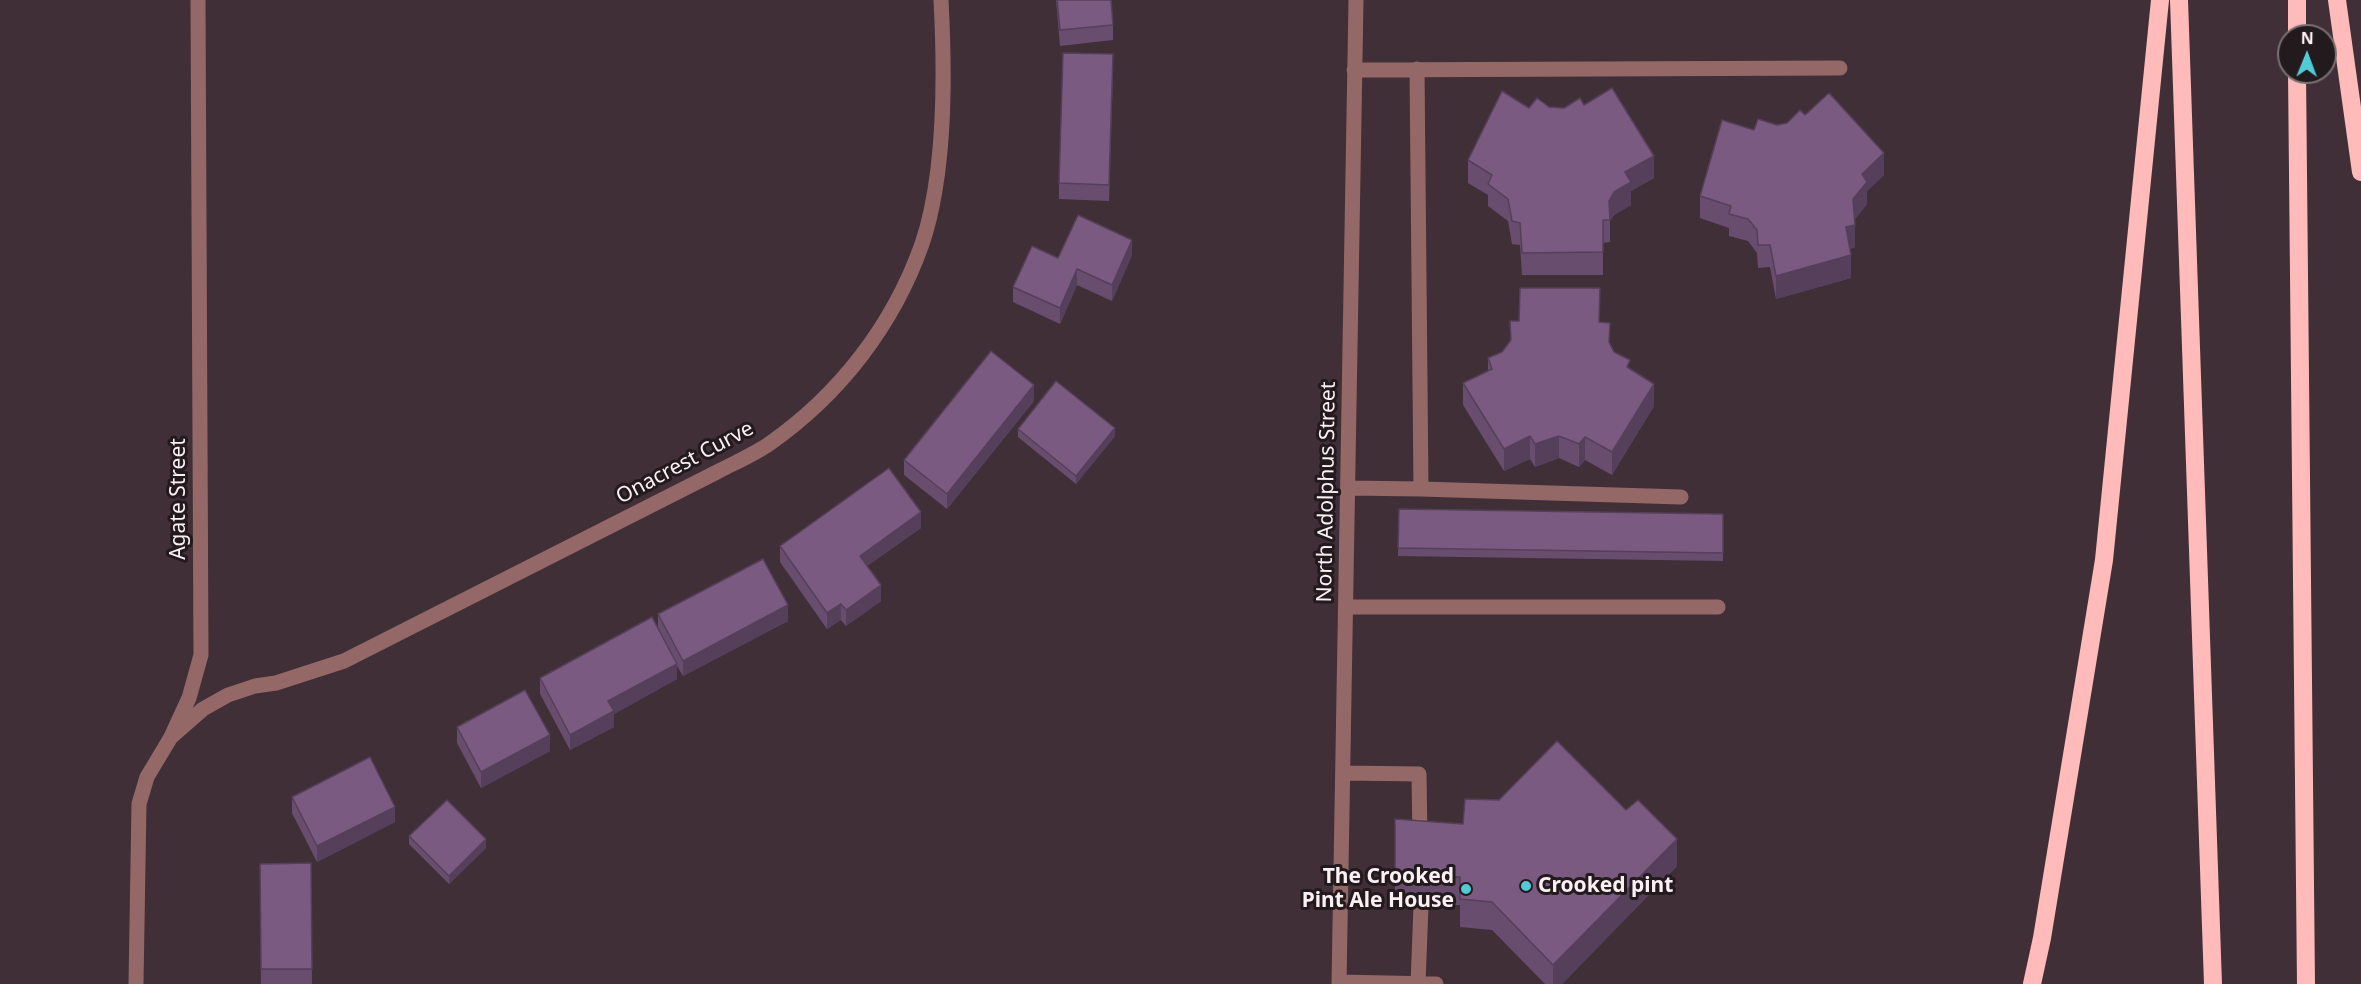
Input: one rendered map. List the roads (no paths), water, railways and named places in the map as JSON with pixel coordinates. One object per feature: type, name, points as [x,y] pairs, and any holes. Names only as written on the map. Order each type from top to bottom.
[{"type":"highway","points":[[2032,984],[2043,938],[2104,560],[2160,0]]},
{"type":"highway","points":[[2179,0],[2213,984]]},
{"type":"highway","points":[[2297,0],[2297,24]]},
{"type":"highway","points":[[2337,0],[2361,172]]},
{"type":"highway","points":[[2297,84],[2306,984]]},
{"type":"street","name":"Agate Street","points":[[136,984],[139,804],[147,777],[171,737],[189,698],[201,656],[198,0]]},
{"type":"street","name":"Onacrest Curve","points":[[171,737],[203,708],[228,694],[276,683],[344,661],[717,472],[767,445],[813,410],[853,368],[893,309],[922,244],[935,188],[941,124],[940,0]]},
{"type":"street","name":"North Adolphus Street","points":[[1339,983],[1356,0]]},
{"type":"street","points":[[1354,69],[1840,68]]},
{"type":"street","points":[[1417,69],[1421,489]]},
{"type":"street","points":[[1348,488],[1681,497]]},
{"type":"street","points":[[1346,607],[1718,607]]},
{"type":"street","points":[[1344,773],[1419,774],[1420,849]]},
{"type":"street","points":[[1418,984],[1421,906]]},
{"type":"street","points":[[1339,983],[1436,984]]},
{"type":"place","name":"Crooked pint","points":[[1526,886]]},
{"type":"place","name":"The Crooked Pint Ale House","points":[[1466,889]]}]
